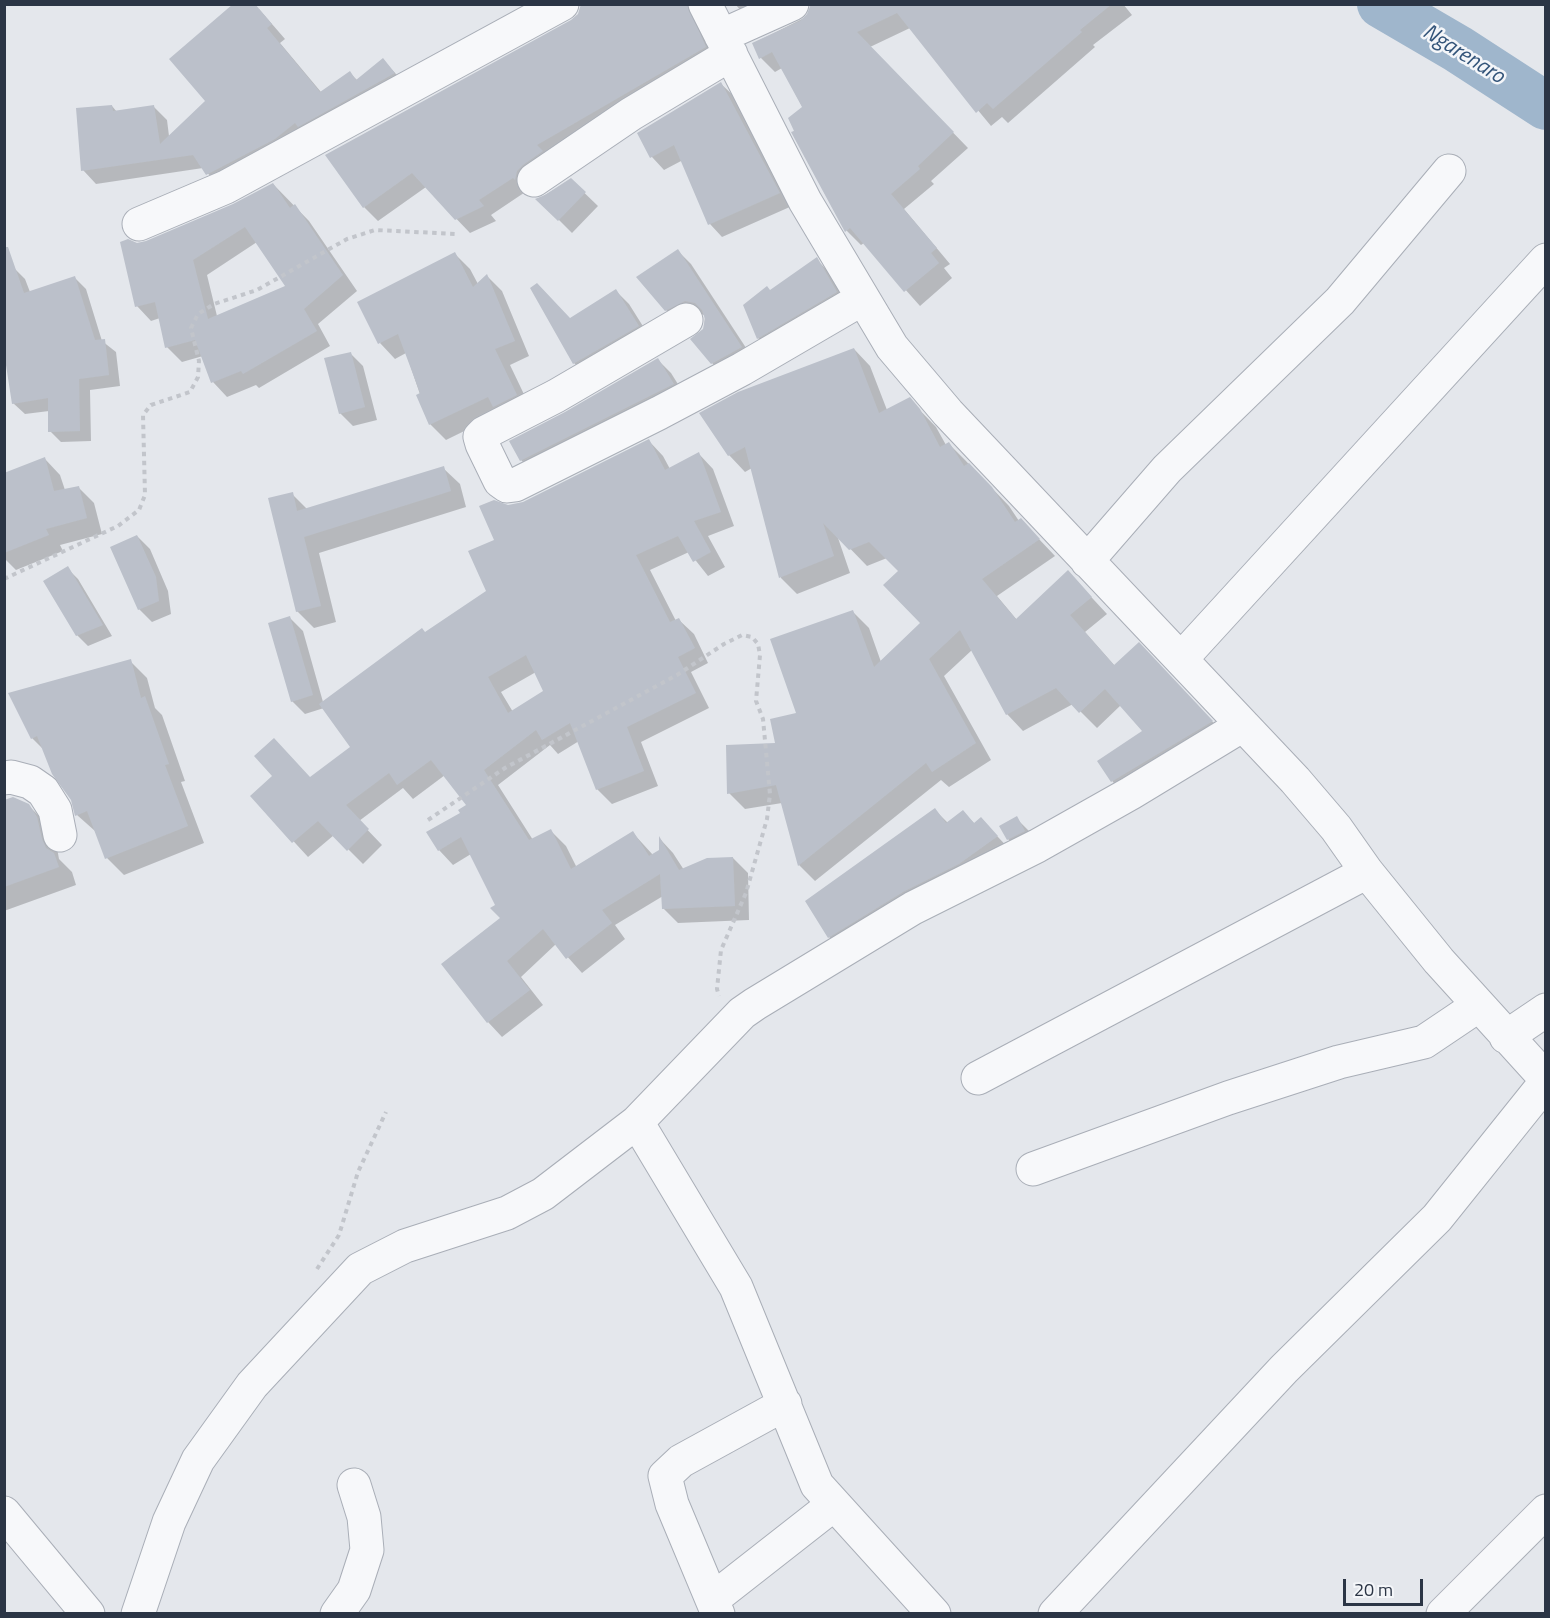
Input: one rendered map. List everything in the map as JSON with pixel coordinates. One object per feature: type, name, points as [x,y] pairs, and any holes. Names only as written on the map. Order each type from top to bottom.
[{"type":"street","points":[[139,224],[226,187],[562,4]]},
{"type":"street","points":[[705,4],[805,201],[892,347],[948,413],[1181,659],[1336,828],[1367,872],[1439,961],[1545,1081],[1437,1218],[1284,1368],[1055,1614]]},
{"type":"street","points":[[534,180],[631,114],[726,45],[792,4]]},
{"type":"street","points":[[1087,561],[1167,469],[1340,301],[1449,171]]},
{"type":"street","points":[[1181,659],[1545,260]]},
{"type":"street","points":[[686,320],[556,396],[484,433],[480,437],[482,444],[500,481],[507,486],[515,485],[659,413],[742,369],[862,299]]},
{"type":"street","points":[[138,1614],[169,1522],[198,1460],[252,1385],[360,1269],[405,1245],[507,1213],[543,1194],[637,1122],[755,1004],[914,908],[1037,846],[1131,793],[1242,725]]},
{"type":"street","points":[[4,778],[11,777],[30,782],[43,791],[55,810],[60,835]]},
{"type":"street","points":[[978,1078],[1367,872]]},
{"type":"street","points":[[1034,1169],[1237,1095],[1339,1062],[1424,1042],[1479,1005]]},
{"type":"street","points":[[1506,1037],[1545,1010]]},
{"type":"street","points":[[637,1122],[736,1287],[811,1473],[833,1506],[934,1614]]},
{"type":"street","points":[[785,1404],[681,1461],[665,1476],[672,1504],[715,1606],[833,1506]]},
{"type":"street","points":[[337,1614],[354,1590],[367,1550],[364,1517],[354,1485]]},
{"type":"street","points":[[1443,1614],[1545,1511]]},
{"type":"street","points":[[4,1513],[87,1614]]},
{"type":"path","points":[[4,579],[118,526],[139,510],[145,495],[143,415],[151,405],[190,392],[198,377],[199,361],[191,328],[198,314],[214,304],[257,290],[347,239],[375,230],[457,234]]},
{"type":"path","points":[[428,820],[506,768],[677,675],[724,644],[742,635],[752,637],[758,644],[760,655],[756,701],[762,719],[770,794],[767,819],[746,893],[722,950],[718,968],[717,989],[723,1008],[735,1023]]},
{"type":"path","points":[[316,1314],[313,1292],[317,1267],[339,1235],[358,1172],[386,1113]]},
{"type":"building","points":[[233,4],[255,4],[272,24],[267,28],[320,92],[350,71],[356,80],[383,58],[395,73],[298,127],[295,123],[275,139],[206,175],[193,155],[81,171],[76,108],[112,105],[113,111],[154,105],[160,144],[205,101],[169,59]]},
{"type":"building","points":[[581,4],[687,4],[706,47],[537,145],[543,151],[517,171],[515,180],[513,178],[479,200],[484,206],[455,220],[412,173],[363,208],[325,155],[571,20],[578,14]]},
{"type":"building","points":[[811,4],[1112,4],[993,109],[987,103],[976,113],[897,13],[857,32],[954,132],[918,166],[920,169],[891,194],[937,248],[931,253],[939,263],[904,292],[850,228],[845,232],[791,132],[794,131],[788,118],[802,107],[772,52],[759,59],[752,43],[800,21],[807,14]]},
{"type":"building","points":[[721,82],[780,193],[708,225],[674,145],[650,158],[637,133]]},
{"type":"building","points":[[571,178],[586,192],[558,221],[535,199]]},
{"type":"building","points":[[273,183],[290,208],[295,204],[343,275],[304,309],[317,331],[243,374],[241,371],[211,383],[195,340],[165,348],[155,302],[135,307],[120,242],[128,239],[137,243],[146,241],[233,204]],"holes":[[[245,227],[285,286],[208,319],[193,260]]]},
{"type":"building","points":[[4,247],[8,247],[24,293],[75,276],[95,340],[105,339],[109,375],[79,379],[80,431],[48,432],[48,398],[12,404],[4,352]]},
{"type":"building","points":[[678,249],[742,347],[711,364],[690,339],[703,329],[705,319],[702,310],[695,303],[685,301],[665,311],[636,277]]},
{"type":"building","points":[[455,252],[473,287],[487,274],[515,341],[495,349],[517,395],[493,407],[488,397],[429,425],[416,395],[420,393],[398,334],[378,344],[357,302]]},
{"type":"building","points":[[817,257],[837,292],[757,339],[743,305],[767,286],[770,290]]},
{"type":"building","points":[[537,283],[570,318],[616,289],[639,326],[573,364],[530,288]]},
{"type":"building","points":[[854,348],[879,413],[910,397],[920,409],[940,447],[949,442],[964,466],[969,463],[992,487],[1015,522],[1021,518],[1040,539],[982,579],[1016,619],[1068,570],[1092,597],[1070,615],[1114,665],[1139,642],[1213,721],[1111,782],[1097,761],[1142,731],[1105,689],[1079,713],[1056,688],[1006,715],[960,630],[929,659],[976,743],[932,772],[926,763],[798,866],[776,785],[727,794],[726,745],[775,743],[770,719],[796,713],[770,639],[853,610],[874,667],[920,623],[883,585],[898,571],[869,542],[849,550],[823,523],[834,556],[779,578],[745,447],[728,456],[699,413],[738,392]]},
{"type":"building","points":[[351,352],[365,407],[339,414],[324,358]]},
{"type":"building","points":[[658,358],[674,384],[520,461],[509,441],[565,412]]},
{"type":"building","points":[[649,439],[665,470],[699,452],[721,512],[694,521],[711,552],[693,562],[678,536],[636,555],[670,622],[679,618],[695,648],[678,657],[696,693],[627,727],[644,771],[596,790],[570,723],[542,740],[536,730],[484,770],[529,840],[551,829],[571,869],[633,831],[649,856],[659,850],[659,836],[679,870],[707,858],[733,857],[735,906],[662,909],[660,874],[602,910],[612,923],[566,959],[543,929],[507,961],[530,990],[487,1023],[441,964],[500,918],[490,908],[495,905],[461,837],[438,851],[426,832],[460,813],[458,810],[466,805],[431,760],[397,785],[389,773],[346,805],[369,829],[347,851],[318,821],[292,843],[250,796],[272,776],[254,756],[274,738],[310,777],[350,747],[319,704],[422,628],[425,632],[486,591],[468,551],[494,540],[479,506],[494,500],[508,505],[523,502]],"holes":[[[526,655],[543,691],[508,713],[488,677]]]},
{"type":"building","points":[[45,457],[54,491],[79,486],[87,518],[46,529],[49,535],[4,553],[4,473]]},
{"type":"building","points":[[444,466],[451,491],[304,537],[321,606],[296,612],[268,498],[293,492],[297,511]]},
{"type":"building","points":[[137,535],[156,577],[159,601],[138,610],[110,547]]},
{"type":"building","points":[[68,566],[103,625],[76,636],[43,581]]},
{"type":"building","points":[[290,616],[313,695],[291,702],[268,623]]},
{"type":"building","points":[[131,659],[141,698],[145,696],[169,764],[165,765],[188,826],[105,859],[87,811],[75,816],[71,800],[52,774],[37,736],[31,739],[8,693]]},
{"type":"building","points":[[13,797],[29,804],[37,817],[46,848],[54,853],[59,867],[4,887],[4,800]]},
{"type":"building","points":[[935,808],[946,823],[963,810],[974,823],[981,817],[998,836],[959,864],[903,892],[828,938],[805,901]]},
{"type":"building","points":[[1017,816],[1025,831],[1007,840],[999,826]]},
{"type":"waterway","name":"Ngarenaro","points":[[1381,4],[1458,49],[1546,106]]}]
